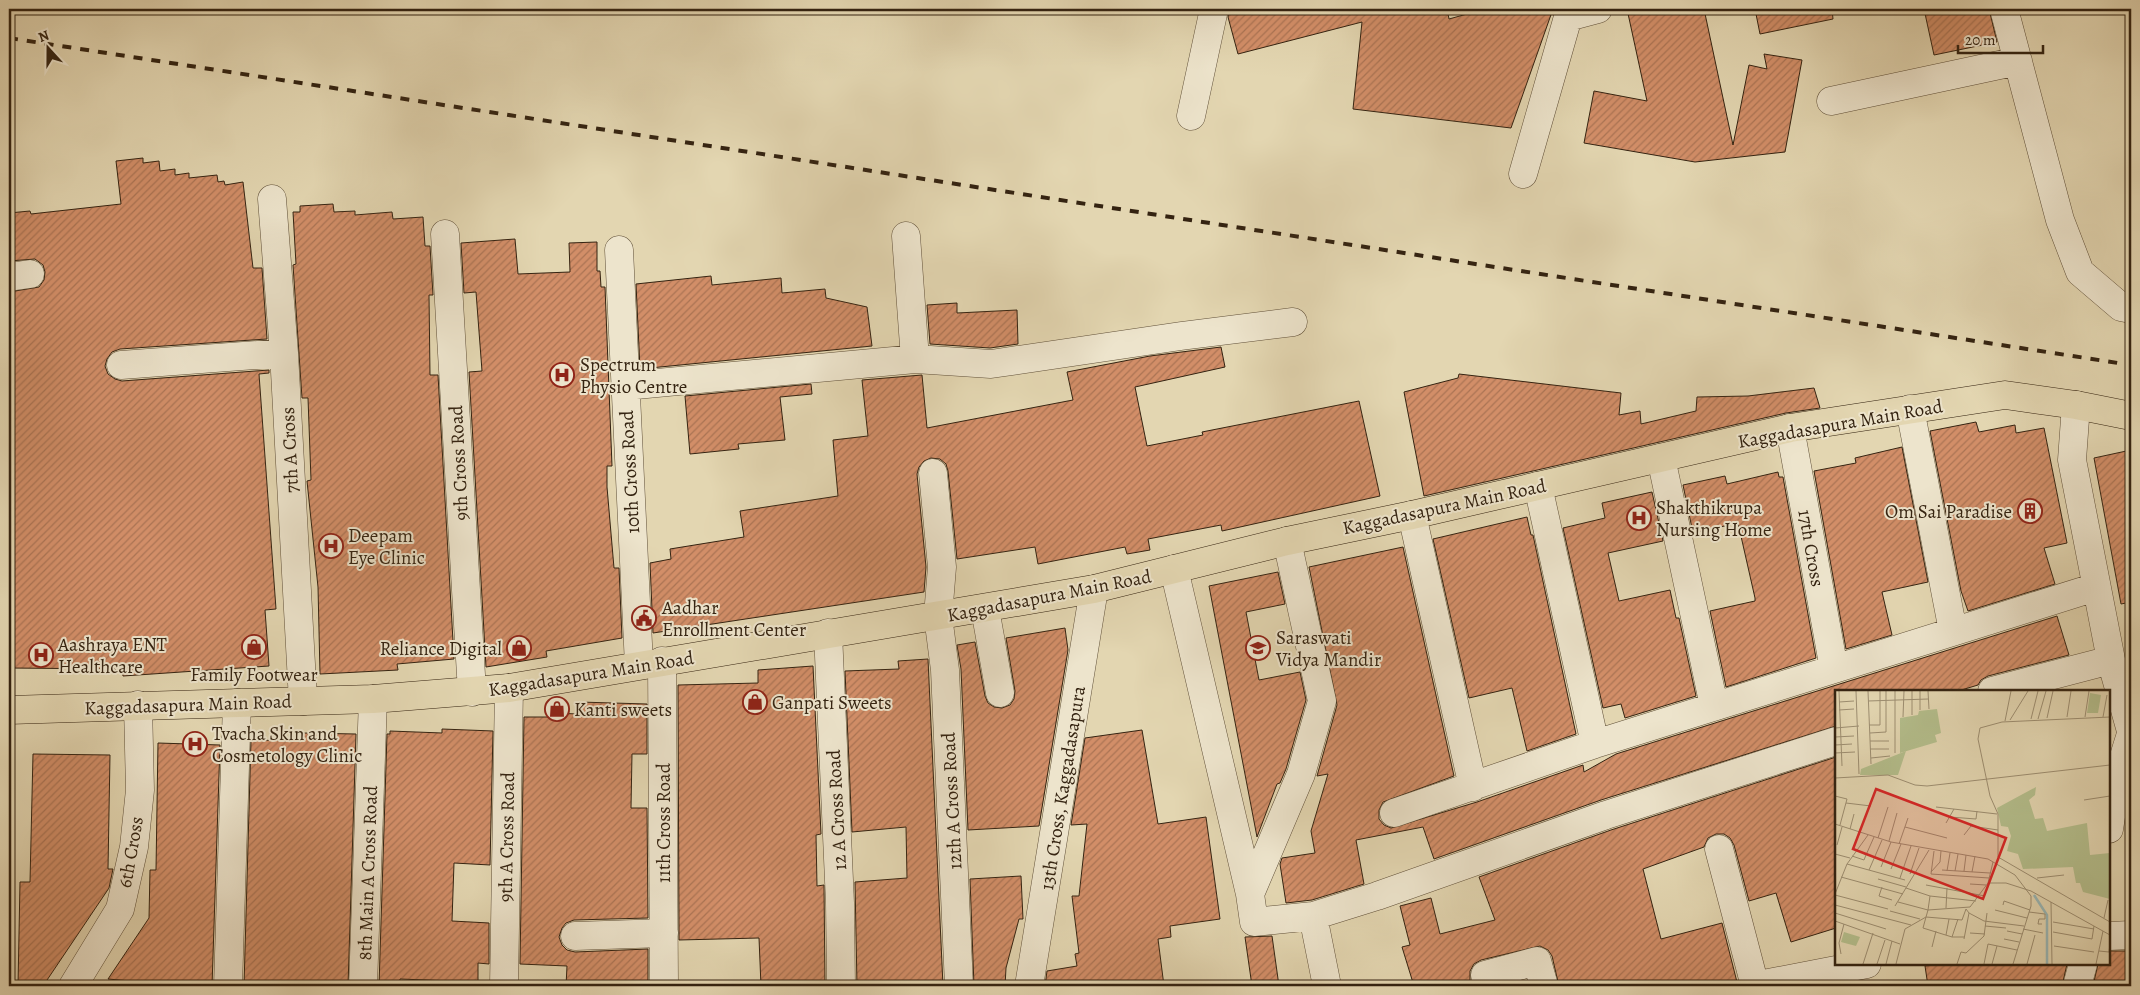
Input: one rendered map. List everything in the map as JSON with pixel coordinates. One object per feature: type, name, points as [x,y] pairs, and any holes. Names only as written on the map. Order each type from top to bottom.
[{"type":"main road","name":"Kaggadasapura Main Road","points":[[9,710],[373,699],[509,688],[828,633],[985,609],[1094,589],[1287,541],[1412,515],[1790,428],[2005,395],[2076,405],[2131,416]]},
{"type":"street","points":[[1192,116],[1214,9]]},
{"type":"street","points":[[1523,174],[1568,17],[1598,9]]},
{"type":"street","points":[[2004,9],[2060,220],[2080,272],[2120,307],[2131,309]]},
{"type":"street","points":[[1831,101],[2018,61]]},
{"type":"street","name":"7th A Cross","points":[[272,199],[284,353],[303,701]]},
{"type":"street","name":"9th Cross Road","points":[[445,234],[472,692]]},
{"type":"street","points":[[906,236],[915,359]]},
{"type":"street","name":"10th Cross Road","points":[[619,250],[625,386],[650,663]]},
{"type":"street","points":[[625,386],[915,359],[991,364],[1181,336],[1293,322]]},
{"type":"street","points":[[121,365],[284,353]]},
{"type":"street","points":[[2076,405],[2072,460],[2111,660],[2131,732],[2113,781],[2110,817]]},
{"type":"street","points":[[1910,410],[1953,631]]},
{"type":"street","name":"17th Cross","points":[[1790,428],[1834,669]]},
{"type":"street","points":[[1661,458],[1714,706]]},
{"type":"street","name":"12th A Cross Road","points":[[934,473],[942,567],[938,616],[945,670],[960,986]]},
{"type":"street","points":[[1538,486],[1595,744]]},
{"type":"street","points":[[1412,515],[1473,787]]},
{"type":"street","points":[[1250,894],[1302,774],[1322,700],[1287,541]]},
{"type":"street","points":[[1174,569],[1250,894],[1254,922],[1313,916],[1377,896],[1606,815],[1835,741]]},
{"type":"street","points":[[1394,813],[1595,744],[2096,587]]},
{"type":"street","name":"13th Cross, Kaggadasapura","points":[[1029,986],[1094,589]]},
{"type":"street","points":[[985,609],[1000,693]]},
{"type":"street","name":"12 A Cross Road","points":[[828,633],[840,903],[841,986]]},
{"type":"street","points":[[1996,690],[2111,660]]},
{"type":"street","name":"11th Cross Road","points":[[650,663],[664,933],[664,986]]},
{"type":"street","name":"9th A Cross Road","points":[[504,986],[509,688]]},
{"type":"street","name":"8th Main A Cross Road","points":[[363,986],[373,699]]},
{"type":"street","points":[[228,986],[237,703]]},
{"type":"street","name":"6th Cross","points":[[73,986],[120,909],[134,847],[140,790],[138,706]]},
{"type":"street","points":[[1719,849],[1754,986],[1862,965]]},
{"type":"street","points":[[1313,916],[1327,986]]},
{"type":"street","points":[[575,936],[664,933]]},
{"type":"street","points":[[2110,936],[2131,936]]},
{"type":"street","points":[[1485,975],[1537,961],[1544,986]]},
{"type":"street","points":[[2077,986],[2083,965]]},
{"type":"building","points":[[1244,9],[1447,9],[1449,19],[1485,9],[1553,9],[1511,128],[1353,109],[1362,22],[1238,54],[1228,17],[1229,12]]},
{"type":"building","points":[[1627,9],[1704,9],[1733,145],[1749,65],[1767,69],[1764,54],[1802,60],[1785,152],[1695,162],[1584,143],[1594,91],[1647,101]]},
{"type":"building","points":[[1755,9],[1832,9],[1833,19],[1760,34]]},
{"type":"building","points":[[1924,9],[1989,9],[1997,42],[1934,55]]},
{"type":"building","points":[[143,158],[143,163],[159,161],[160,171],[175,169],[175,175],[189,173],[189,178],[217,175],[218,182],[224,181],[225,185],[243,182],[253,268],[262,268],[267,339],[120,349],[112,352],[105,366],[108,374],[122,381],[269,370],[269,373],[259,374],[276,609],[265,610],[269,666],[123,676],[122,669],[9,668],[9,292],[39,287],[44,280],[45,272],[43,265],[35,259],[9,261],[9,213],[30,211],[31,214],[121,204],[116,161]]},
{"type":"building","points":[[333,204],[334,212],[355,211],[355,215],[392,212],[393,219],[423,217],[425,246],[430,246],[433,295],[429,295],[430,375],[438,375],[454,659],[397,664],[398,670],[320,674],[318,587],[307,481],[311,480],[308,398],[302,398],[293,265],[296,264],[293,212],[300,212],[300,206]]},
{"type":"building","points":[[515,239],[518,274],[570,272],[569,243],[597,242],[597,271],[600,271],[601,287],[605,287],[612,466],[607,466],[607,487],[614,568],[619,568],[622,638],[546,651],[547,657],[486,667],[469,372],[482,371],[476,292],[464,293],[461,243]]},
{"type":"building","points":[[711,276],[712,285],[781,278],[782,293],[825,289],[826,298],[867,307],[872,346],[640,369],[636,284]]},
{"type":"building","points":[[957,303],[957,313],[1017,310],[1018,344],[990,348],[930,344],[927,305]]},
{"type":"building","points":[[1221,347],[1225,367],[1135,387],[1147,446],[1203,435],[1202,432],[1359,401],[1380,496],[1222,531],[1221,525],[1148,539],[1150,550],[1127,554],[1125,547],[1038,564],[1035,547],[957,559],[948,471],[946,464],[940,459],[931,458],[924,461],[919,467],[917,474],[926,567],[924,592],[653,633],[650,563],[671,559],[670,549],[744,537],[740,511],[838,496],[833,440],[868,436],[862,380],[922,375],[927,428],[1073,400],[1067,372],[1150,356]]},
{"type":"building","points":[[1459,374],[1621,393],[1619,415],[1640,411],[1641,424],[1696,411],[1697,397],[1748,396],[1814,388],[1820,408],[1786,413],[1424,496],[1404,392],[1458,378]]},
{"type":"building","points":[[811,384],[812,394],[780,397],[785,440],[738,444],[739,449],[690,454],[685,396]]},
{"type":"building","points":[[1976,422],[1979,432],[2015,425],[2016,433],[2044,428],[2067,543],[2044,548],[2055,584],[1968,611],[1961,591],[1930,431]]},
{"type":"building","points":[[1902,447],[1928,582],[1882,592],[1892,635],[1846,649],[1814,471],[1856,463],[1855,458]]},
{"type":"building","points":[[2131,450],[2131,602],[2121,604],[2094,458]]},
{"type":"building","points":[[1778,472],[1779,477],[1783,477],[1816,658],[1726,687],[1710,611],[1755,601],[1755,598],[1738,523],[1693,533],[1683,485],[1725,476],[1727,484]]},
{"type":"building","points":[[1652,492],[1663,541],[1608,553],[1619,601],[1670,590],[1676,618],[1679,618],[1696,696],[1625,718],[1621,704],[1603,708],[1563,528],[1605,518],[1602,503]]},
{"type":"building","points":[[1527,517],[1531,535],[1533,535],[1576,734],[1527,751],[1512,688],[1469,698],[1433,539]]},
{"type":"building","points":[[1403,547],[1454,776],[1383,802],[1379,810],[1379,819],[1384,825],[1391,828],[1477,802],[1583,765],[1584,772],[1616,754],[2057,616],[2069,655],[1988,676],[1981,680],[1978,685],[1961,690],[1835,690],[1835,726],[1601,800],[1434,859],[1423,827],[1356,840],[1364,884],[1312,900],[1286,903],[1280,864],[1282,858],[1315,853],[1311,831],[1328,774],[1317,776],[1337,705],[1309,567]]},
{"type":"building","name":"Saraswati Vidya Mandir","points":[[1278,572],[1285,604],[1246,612],[1259,680],[1300,672],[1306,700],[1286,769],[1280,783],[1277,784],[1257,837],[1209,586]]},
{"type":"building","points":[[1065,628],[1068,650],[1039,826],[968,830],[961,669],[957,645],[975,642],[985,696],[988,703],[994,707],[1002,708],[1010,705],[1014,699],[1015,691],[1006,638]]},
{"type":"building","points":[[928,659],[943,986],[857,986],[855,882],[907,878],[906,827],[852,832],[845,671],[899,669],[898,661]]},
{"type":"building","points":[[813,666],[821,834],[816,835],[817,886],[824,885],[825,986],[761,986],[759,938],[679,940],[678,685],[758,683],[758,670]]},
{"type":"building","points":[[579,702],[647,704],[647,754],[632,754],[631,808],[647,808],[648,918],[574,920],[566,923],[559,937],[562,945],[567,950],[575,952],[648,949],[648,986],[566,986],[567,966],[520,964],[524,717],[551,717],[551,713],[579,714]]},
{"type":"building","points":[[442,729],[493,731],[490,865],[454,863],[452,921],[489,923],[489,964],[478,963],[478,982],[400,979],[400,986],[379,986],[387,734],[390,734],[390,731],[442,733]]},
{"type":"building","points":[[1142,730],[1158,824],[1206,817],[1220,919],[1170,926],[1171,937],[1158,939],[1164,986],[1045,986],[1047,971],[1077,966],[1075,954],[1079,953],[1072,896],[1079,896],[1087,824],[1071,825],[1085,738]]},
{"type":"building","points":[[303,733],[356,734],[348,986],[244,986],[251,740],[303,741]]},
{"type":"building","points":[[158,743],[220,745],[212,986],[185,986],[108,979],[149,918],[150,870],[156,870]]},
{"type":"building","points":[[33,754],[110,755],[108,869],[113,869],[109,888],[43,986],[18,986],[20,882],[30,882]]},
{"type":"building","points":[[1835,757],[1835,928],[1791,942],[1776,893],[1749,901],[1734,845],[1730,838],[1724,834],[1716,834],[1708,838],[1704,847],[1643,869],[1661,939],[1722,923],[1738,986],[1559,986],[1552,956],[1548,950],[1540,946],[1481,960],[1474,964],[1470,971],[1470,980],[1474,986],[1414,986],[1402,947],[1410,945],[1400,906],[1431,898],[1440,934],[1495,920],[1479,877],[1611,830]]},
{"type":"building","points":[[1021,876],[1023,919],[1019,919],[1006,968],[1005,986],[974,986],[970,879]]},
{"type":"building","points":[[1272,936],[1279,986],[1252,986],[1245,937]]},
{"type":"building","points":[[2110,951],[2131,951],[2131,986],[2093,986],[2098,965],[2110,965]]},
{"type":"building","points":[[2067,965],[2062,986],[1928,986],[1925,966]]},
{"type":"railway","points":[[9,38],[2131,365]]},
{"type":"place","name":"Spectrum Physio Centre","points":[[562,375]]},
{"type":"place","name":"Om Sai Paradise","points":[[2030,511]]},
{"type":"place","name":"Shakthikrupa Nursing Home","points":[[1639,518]]},
{"type":"place","name":"Deepam Eye Clinic","points":[[331,546]]},
{"type":"place","name":"Aadhar Enrollment Center","points":[[644,618]]},
{"type":"place","name":"Family Footwear","points":[[254,647]]},
{"type":"place","name":"Reliance Digital","points":[[519,648]]},
{"type":"place","name":"Saraswati Vidya Mandir","points":[[1258,648]]},
{"type":"place","name":"Aashraya ENT Healthcare","points":[[41,655]]},
{"type":"place","name":"Ganpati Sweets","points":[[755,702]]},
{"type":"place","name":"Kanti sweets","points":[[557,709]]},
{"type":"place","name":"Tvacha Skin and Cosmetology Clinic","points":[[195,744]]}]
